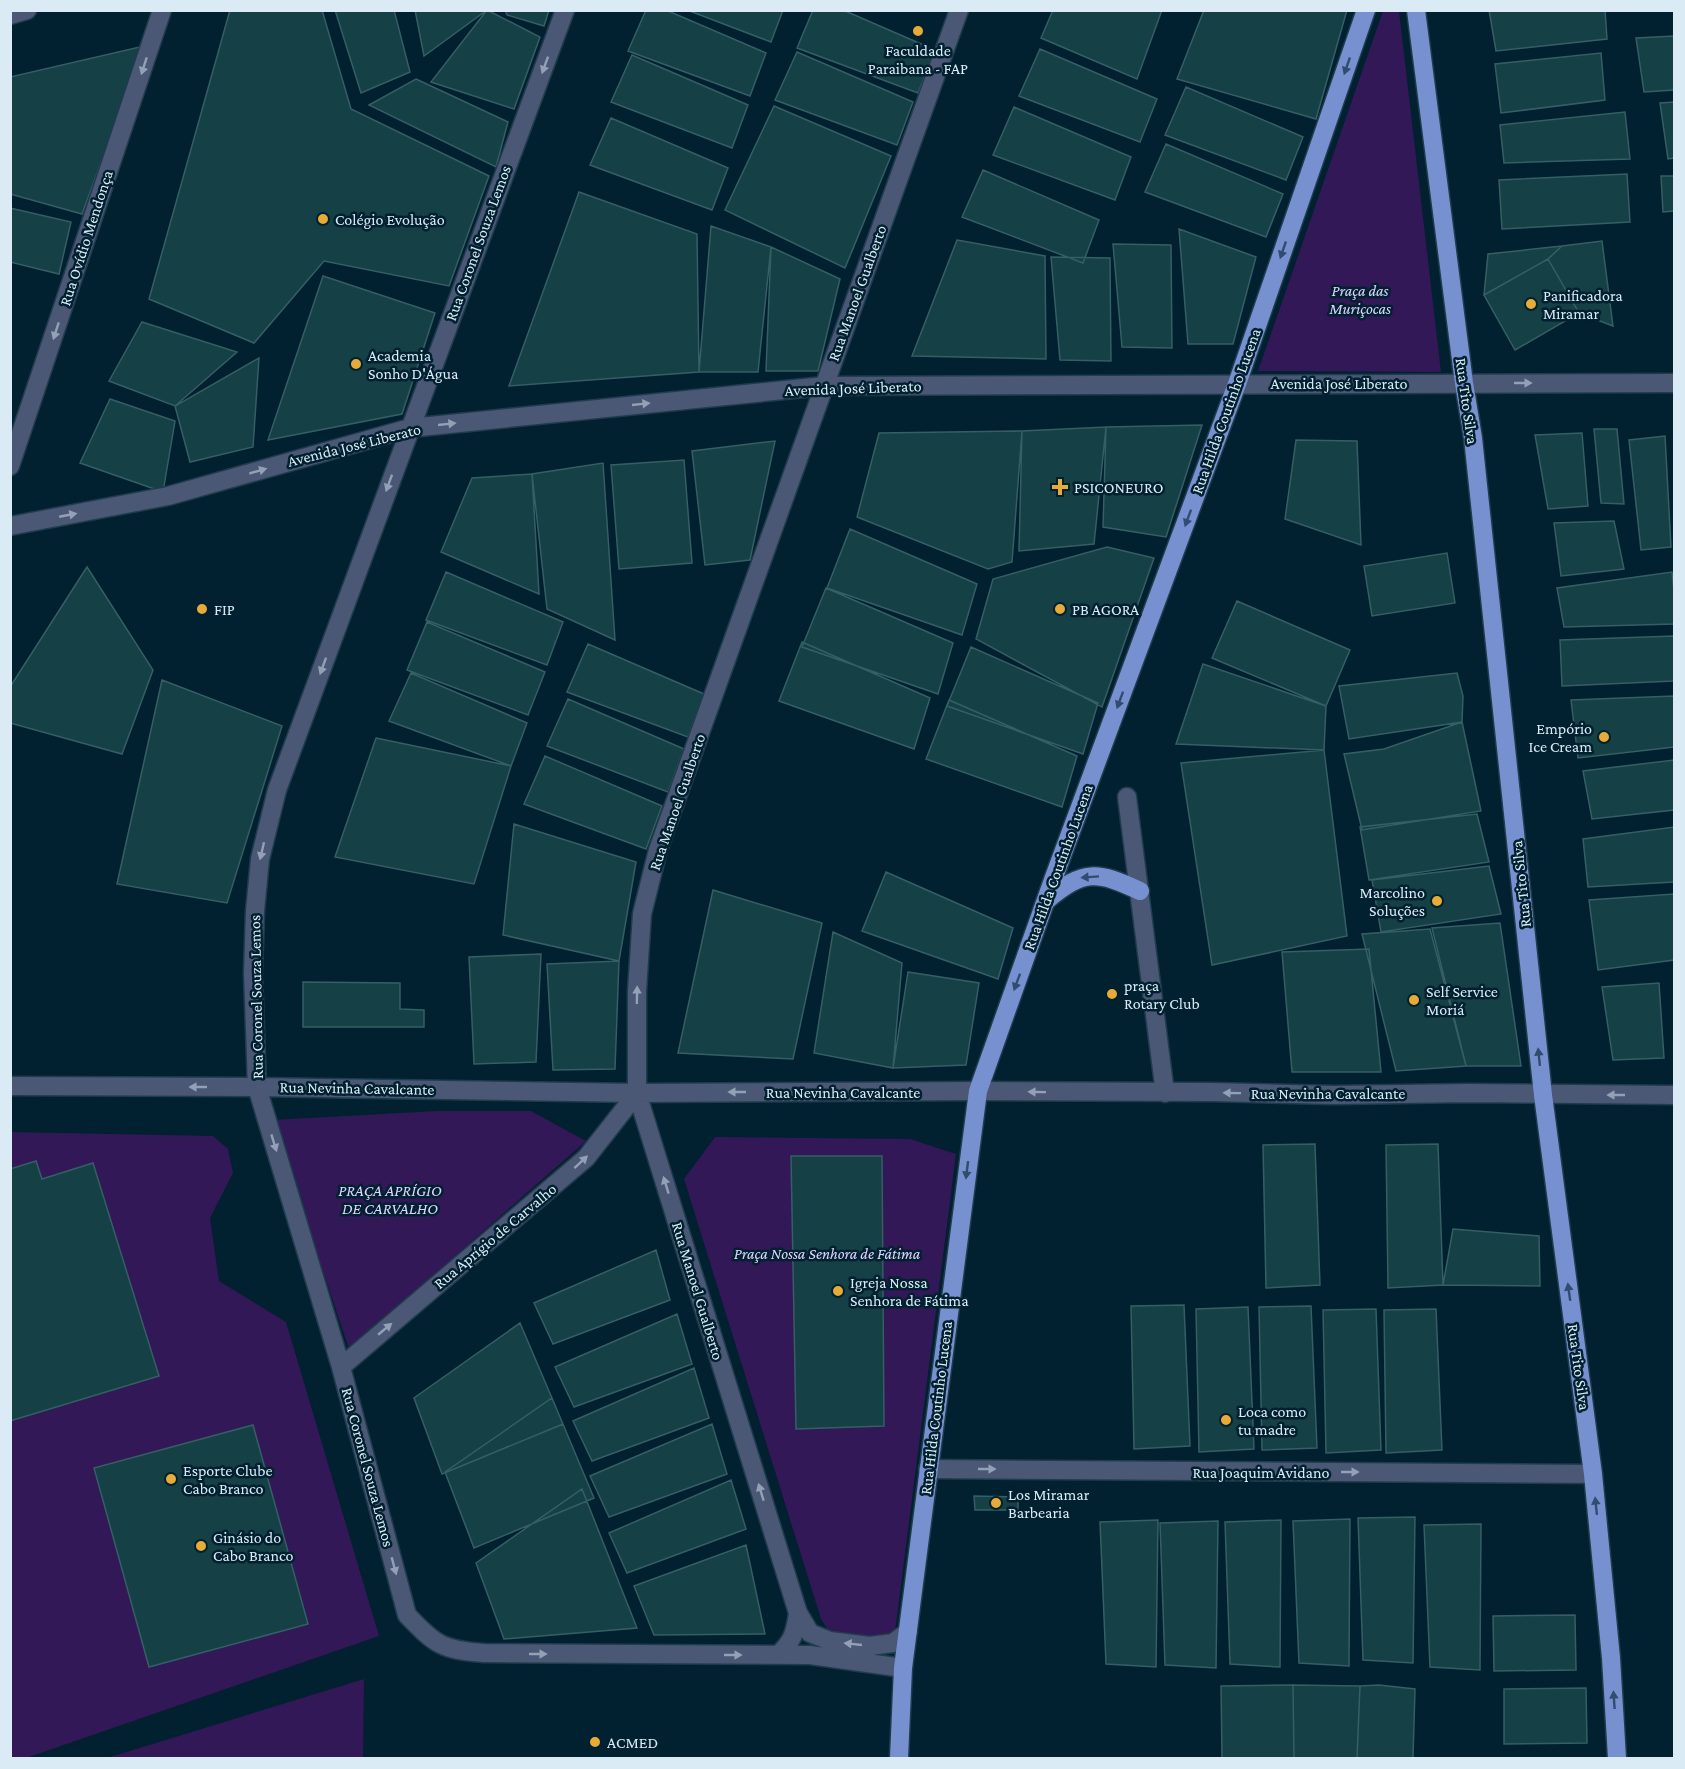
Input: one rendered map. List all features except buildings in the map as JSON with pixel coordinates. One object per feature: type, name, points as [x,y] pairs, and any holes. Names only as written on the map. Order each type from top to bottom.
[{"type":"main road","name":"Rua Hilda Coutinho Lucena","points":[[899,1758],[903,1668],[978,1091],[1045,902],[1237,384],[1366,10]]},
{"type":"main road","name":"Rua Tito Silva","points":[[1416,10],[1474,450],[1543,1095],[1593,1474],[1611,1658],[1617,1758]]},
{"type":"main road","points":[[1045,902],[1065,884],[1086,876],[1099,876],[1140,891]]},
{"type":"street","points":[[10,15],[27,10]]},
{"type":"street","name":"Rua Ovídio Mendonça","points":[[10,466],[162,10]]},
{"type":"street","name":"Rua Coronel Souza Lemos","points":[[565,10],[278,790],[260,859],[255,911],[253,973],[257,1087],[341,1367],[407,1615],[433,1641],[457,1651],[484,1653],[810,1655],[903,1668]]},
{"type":"street","name":"Rua Manoel Gualberto","points":[[908,1632],[892,1643],[870,1646],[830,1641],[810,1633],[798,1613],[637,1093],[637,991],[642,914],[658,850],[959,10]]},
{"type":"street","name":"Avenida José Liberato","points":[[10,526],[168,495],[410,428],[824,386],[1674,383]]},
{"type":"street","points":[[1127,797],[1165,1093]]},
{"type":"street","name":"Rua Nevinha Cavalcante","points":[[10,1086],[637,1093],[978,1091],[1674,1095]]},
{"type":"street","name":"Rua Aprígio de Carvalho","points":[[341,1367],[586,1158],[637,1093]]},
{"type":"street","name":"Rua Joaquim Avidano","points":[[928,1469],[1593,1474]]},
{"type":"street","points":[[778,1655],[789,1644],[795,1631],[798,1613]]},
{"type":"green space","name":"Praça das Muriçocas","points":[[1383,11],[1399,11],[1441,372],[1258,371]]},
{"type":"green space","name":"PRAÇA APRÍGIO DE CARVALHO","points":[[437,1111],[531,1111],[586,1141],[349,1349],[273,1120]]},
{"type":"green space","name":"Esporte Clube Cabo Branco","points":[[11,1132],[213,1136],[228,1149],[233,1173],[210,1218],[219,1281],[286,1322],[379,1636],[26,1758],[11,1758]]},
{"type":"green space","name":"Praça Nossa Senhora de Fátima","points":[[715,1137],[910,1139],[956,1154],[895,1632],[874,1655],[842,1652],[821,1619],[684,1179]]},
{"type":"green space","points":[[364,1679],[363,1758],[107,1758]]},
{"type":"place","name":"Faculdade Paraibana - FAP","points":[[918,31]]},
{"type":"place","name":"Colégio Evolução","points":[[323,219]]},
{"type":"place","name":"Panificadora Miramar","points":[[1531,304]]},
{"type":"place","name":"Academia Sonho D'Água","points":[[356,364]]},
{"type":"place","name":"PSICONEURO","points":[[1060,487]]},
{"type":"place","name":"FIP","points":[[202,609]]},
{"type":"place","name":"PB AGORA","points":[[1060,609]]},
{"type":"place","name":"Empório Ice Cream","points":[[1604,737]]},
{"type":"place","name":"Marcolino Soluções","points":[[1437,901]]},
{"type":"place","name":"praça Rotary Club","points":[[1112,994]]},
{"type":"place","name":"Self Service Moriá","points":[[1414,1000]]},
{"type":"place","name":"Igreja Nossa Senhora de Fátima","points":[[838,1291]]},
{"type":"place","name":"Loca como tu madre","points":[[1226,1420]]},
{"type":"place","name":"Esporte Clube Cabo Branco","points":[[171,1479]]},
{"type":"place","name":"Los Miramar Barbearia","points":[[996,1503]]},
{"type":"place","name":"Ginásio do Cabo Branco","points":[[201,1546]]},
{"type":"place","name":"ACMED","points":[[595,1742]]}]
